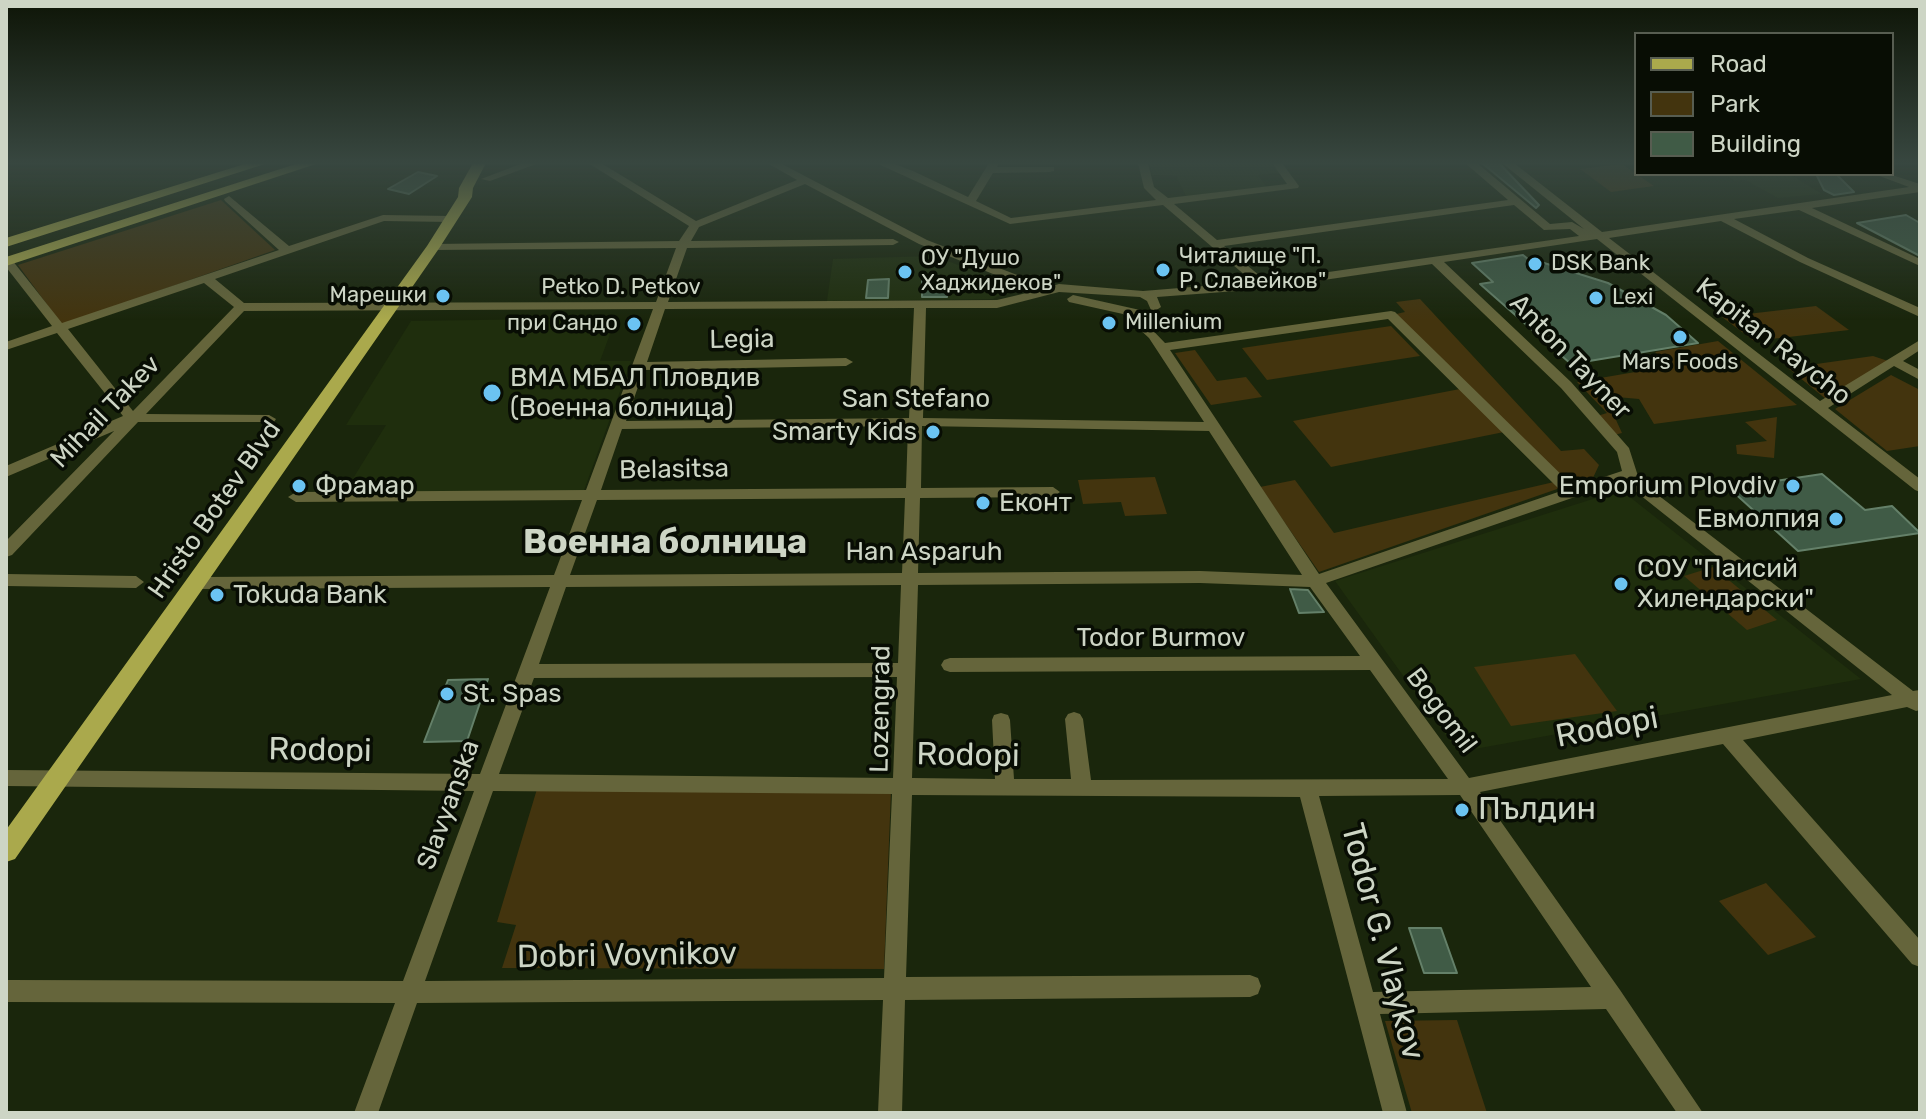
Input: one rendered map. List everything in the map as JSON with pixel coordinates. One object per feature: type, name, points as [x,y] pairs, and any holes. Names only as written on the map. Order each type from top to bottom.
[{"type":"main road","points":[[6,243],[95,215]]},
{"type":"main road","points":[[7,259],[134,215]]},
{"type":"main road","points":[[7,259],[147,215]]},
{"type":"main road","name":"Hristo Botev Blvd","points":[[6,851],[198,583],[453,215]]},
{"type":"street","points":[[247,215],[286,250]]},
{"type":"street","points":[[679,215],[695,225],[719,215]]},
{"type":"street","points":[[873,215],[970,263],[1056,295],[1124,310],[1141,313],[1216,289]]},
{"type":"street","points":[[998,215],[1010,221],[1061,215]]},
{"type":"street","points":[[1185,215],[1263,285]]},
{"type":"street","points":[[1218,243],[1417,215]]},
{"type":"street","points":[[1530,215],[1548,228],[1572,225],[1592,235]]},
{"type":"street","name":"Kapitan Raycho","points":[[1569,215],[1920,487]]},
{"type":"street","points":[[1044,289],[1135,294],[1263,285],[1732,215]]},
{"type":"street","points":[[1819,215],[1920,263]]},
{"type":"street","points":[[1721,217],[1804,260],[1920,313]]},
{"type":"street","points":[[6,346],[383,218],[451,219]]},
{"type":"street","name":"Slavyanska","points":[[366,1113],[683,244],[695,225]]},
{"type":"street","points":[[433,247],[893,242]]},
{"type":"street","points":[[7,259],[131,418]]},
{"type":"street","name":"Anton Tayner","points":[[1434,259],[1566,385],[1624,451],[1630,473],[1640,488],[1917,701]]},
{"type":"street","points":[[206,278],[241,307]]},
{"type":"street","name":"Petko D. Petkov","points":[[241,307],[920,305],[1014,302],[1044,289]]},
{"type":"street","points":[[1124,310],[1119,300],[1135,294],[1153,299],[1158,341],[1391,315],[1570,492]]},
{"type":"street","name":"Lozengrad","points":[[890,1113],[905,784],[909,578],[920,305]]},
{"type":"street","name":"Mihail Takev","points":[[6,551],[241,307]]},
{"type":"street","name":"Bogomil","points":[[1124,310],[1158,341],[1315,581],[1465,787],[1691,1113]]},
{"type":"street","points":[[1819,408],[1920,344]]},
{"type":"street","name":"Legia","points":[[640,366],[846,362]]},
{"type":"street","points":[[1896,362],[1920,376]]},
{"type":"street","points":[[6,472],[131,418],[269,419]]},
{"type":"street","name":"San Stefano","points":[[617,425],[914,422],[1214,427]]},
{"type":"street","points":[[1315,581],[1630,473]]},
{"type":"street","name":"Belasitsa","points":[[296,497],[1053,492]]},
{"type":"street","name":"Han Asparuh","points":[[198,583],[1200,577],[1315,581]]},
{"type":"street","points":[[6,580],[136,582]]},
{"type":"street","name":"Todor Burmov","points":[[950,665],[1373,663]]},
{"type":"street","points":[[528,671],[907,670]]},
{"type":"street","name":"Rodopi","points":[[6,778],[1005,787],[1465,787],[1917,701]]},
{"type":"street","points":[[1074,719],[1082,787]]},
{"type":"street","points":[[1001,720],[1005,787]]},
{"type":"street","points":[[1727,735],[1920,956]]},
{"type":"street","name":"Todor G. Vlaykov","points":[[1307,788],[1395,1113]]},
{"type":"street","name":"Dobri Voynikov","points":[[6,991],[410,992],[896,986],[1250,986]]},
{"type":"street","points":[[1365,1003],[1612,998]]},
{"type":"shaded area","name":"ОУ \"Душо Хаджидеков\"","points":[[934,256],[1015,286],[993,299],[827,301],[833,259]]},
{"type":"shaded area","name":"ВМА МБАЛ Пловдив (Военна болница)","points":[[616,318],[600,361],[631,361],[583,493],[344,493],[386,425],[346,425],[411,321]]},
{"type":"shaded area","name":"СОУ \"Паисий Хилендарски\"","points":[[1621,490],[1861,679],[1458,752],[1335,581]]},
{"type":"green space","points":[[173,215],[237,215],[275,250],[62,325],[18,265]]},
{"type":"green space","points":[[1420,299],[1561,451],[1584,449],[1599,465],[1592,480],[1571,486],[1392,315],[1405,312],[1396,302]]},
{"type":"green space","points":[[1816,306],[1849,330],[1754,341],[1722,317]]},
{"type":"green space","points":[[1391,326],[1420,356],[1267,380],[1242,348]]},
{"type":"green space","points":[[1718,341],[1797,405],[1654,424],[1639,399],[1605,396],[1622,433],[1614,435],[1597,416],[1607,413],[1577,382],[1670,366],[1655,352]]},
{"type":"green space","points":[[1195,350],[1217,381],[1246,377],[1262,397],[1211,405],[1175,353]]},
{"type":"green space","points":[[1873,356],[1891,362],[1827,400],[1788,368]]},
{"type":"green space","points":[[1891,375],[1920,390],[1920,446],[1887,451],[1835,409]]},
{"type":"green space","points":[[1460,389],[1504,432],[1331,467],[1293,421]]},
{"type":"green space","points":[[1777,417],[1774,458],[1737,454],[1736,445],[1767,441],[1745,422]]},
{"type":"green space","points":[[1155,477],[1167,514],[1125,516],[1121,502],[1083,504],[1078,480]]},
{"type":"green space","points":[[1295,480],[1334,533],[1554,482],[1560,488],[1319,572],[1260,487]]},
{"type":"green space","points":[[1713,567],[1777,620],[1747,630],[1684,576]]},
{"type":"green space","points":[[1575,654],[1617,711],[1511,726],[1474,667]]},
{"type":"green space","points":[[537,789],[891,791],[884,969],[502,968],[516,925],[497,922]]},
{"type":"green space","points":[[1766,883],[1816,937],[1768,955],[1719,901]]},
{"type":"green space","points":[[1457,1020],[1487,1113],[1412,1113],[1385,1021]]},
{"type":"building","points":[[1906,215],[1920,223],[1920,256],[1857,223]]},
{"type":"building","points":[[1523,255],[1533,263],[1541,262],[1608,283],[1666,315],[1698,343],[1571,364],[1480,284],[1493,282],[1472,263]]},
{"type":"building","points":[[922,277],[946,277],[947,297],[922,297]]},
{"type":"building","points":[[889,279],[888,298],[866,298],[868,280]]},
{"type":"building","name":"Евмолпия","points":[[1822,474],[1865,510],[1892,506],[1920,533],[1798,551],[1729,488]]},
{"type":"building","points":[[1290,589],[1308,590],[1324,612],[1299,613]]},
{"type":"building","points":[[488,679],[467,741],[424,742],[448,680]]},
{"type":"building","points":[[1409,928],[1441,928],[1457,973],[1424,973]]},
{"type":"place","name":"DSK Bank","points":[[1535,264]]},
{"type":"place","name":"Читалище \"П. Р. Славейков\"","points":[[1163,270]]},
{"type":"place","name":"ОУ \"Душо Хаджидеков\"","points":[[905,272]]},
{"type":"place","name":"Марешки","points":[[443,296]]},
{"type":"place","name":"Lexi","points":[[1596,298]]},
{"type":"place","name":"Millenium","points":[[1109,323]]},
{"type":"place","name":"при Сандо","points":[[634,324]]},
{"type":"place","name":"Mars Foods","points":[[1680,337]]},
{"type":"place","name":"ВМА МБАЛ Пловдив (Военна болница)","points":[[492,393]]},
{"type":"place","name":"Smarty Kids","points":[[933,432]]},
{"type":"place","name":"Фрамар","points":[[299,486]]},
{"type":"place","name":"Emporium Plovdiv","points":[[1793,486]]},
{"type":"place","name":"Еконт","points":[[983,503]]},
{"type":"place","name":"Евмолпия","points":[[1836,519]]},
{"type":"place","name":"СОУ \"Паисий Хилендарски\"","points":[[1621,584]]},
{"type":"place","name":"Tokuda Bank","points":[[217,595]]},
{"type":"place","name":"St. Spas","points":[[447,694]]},
{"type":"place","name":"Пълдин","points":[[1462,810]]},
{"type":"district","name":"Военна болница","points":[[665,543]]}]
